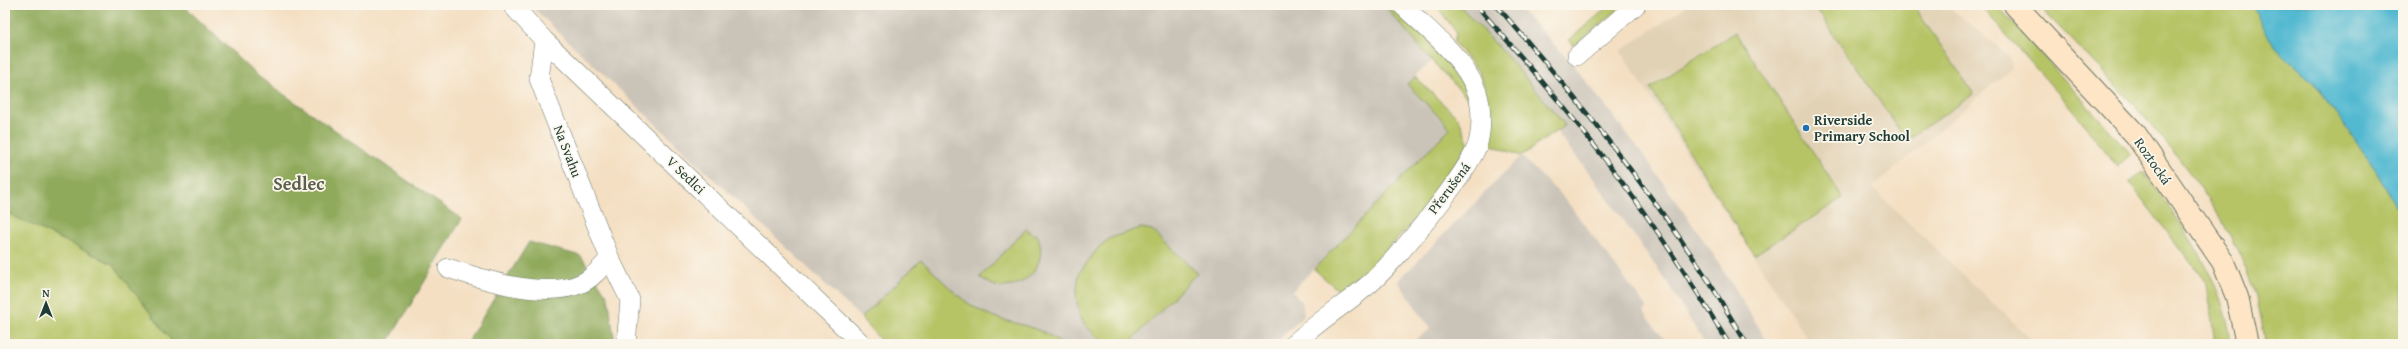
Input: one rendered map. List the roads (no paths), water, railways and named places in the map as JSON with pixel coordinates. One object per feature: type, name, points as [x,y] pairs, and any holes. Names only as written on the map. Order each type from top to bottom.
[{"type":"main road","name":"Roztocká","points":[[2015,5],[2136,135],[2224,262],[2237,297],[2247,344]]},
{"type":"street","name":"V Sedlci","points":[[512,5],[544,40],[862,344]]},
{"type":"street","name":"Přerušená","points":[[1294,344],[1313,326],[1369,285],[1416,232],[1464,170],[1478,142],[1481,122],[1477,93],[1469,75],[1456,58],[1402,5]]},
{"type":"street","points":[[1576,56],[1636,5]]},
{"type":"street","name":"Na Svahu","points":[[544,40],[539,79],[610,259],[630,300],[626,344]]},
{"type":"street","points":[[448,268],[491,283],[529,289],[556,289],[583,283],[610,259]]},
{"type":"water","points":[[2247,5],[2403,5],[2403,217],[2368,158],[2314,83],[2275,48],[2255,11]]},
{"type":"railway","points":[[1476,5],[1561,104],[1626,187],[1672,253],[1729,344]]},
{"type":"railway","points":[[1496,5],[1574,97],[1624,160],[1701,269],[1747,344]]},
{"type":"place","name":"Riverside Primary School","points":[[1806,128]]},
{"type":"district","name":"Sedlec","points":[[299,183]]}]
